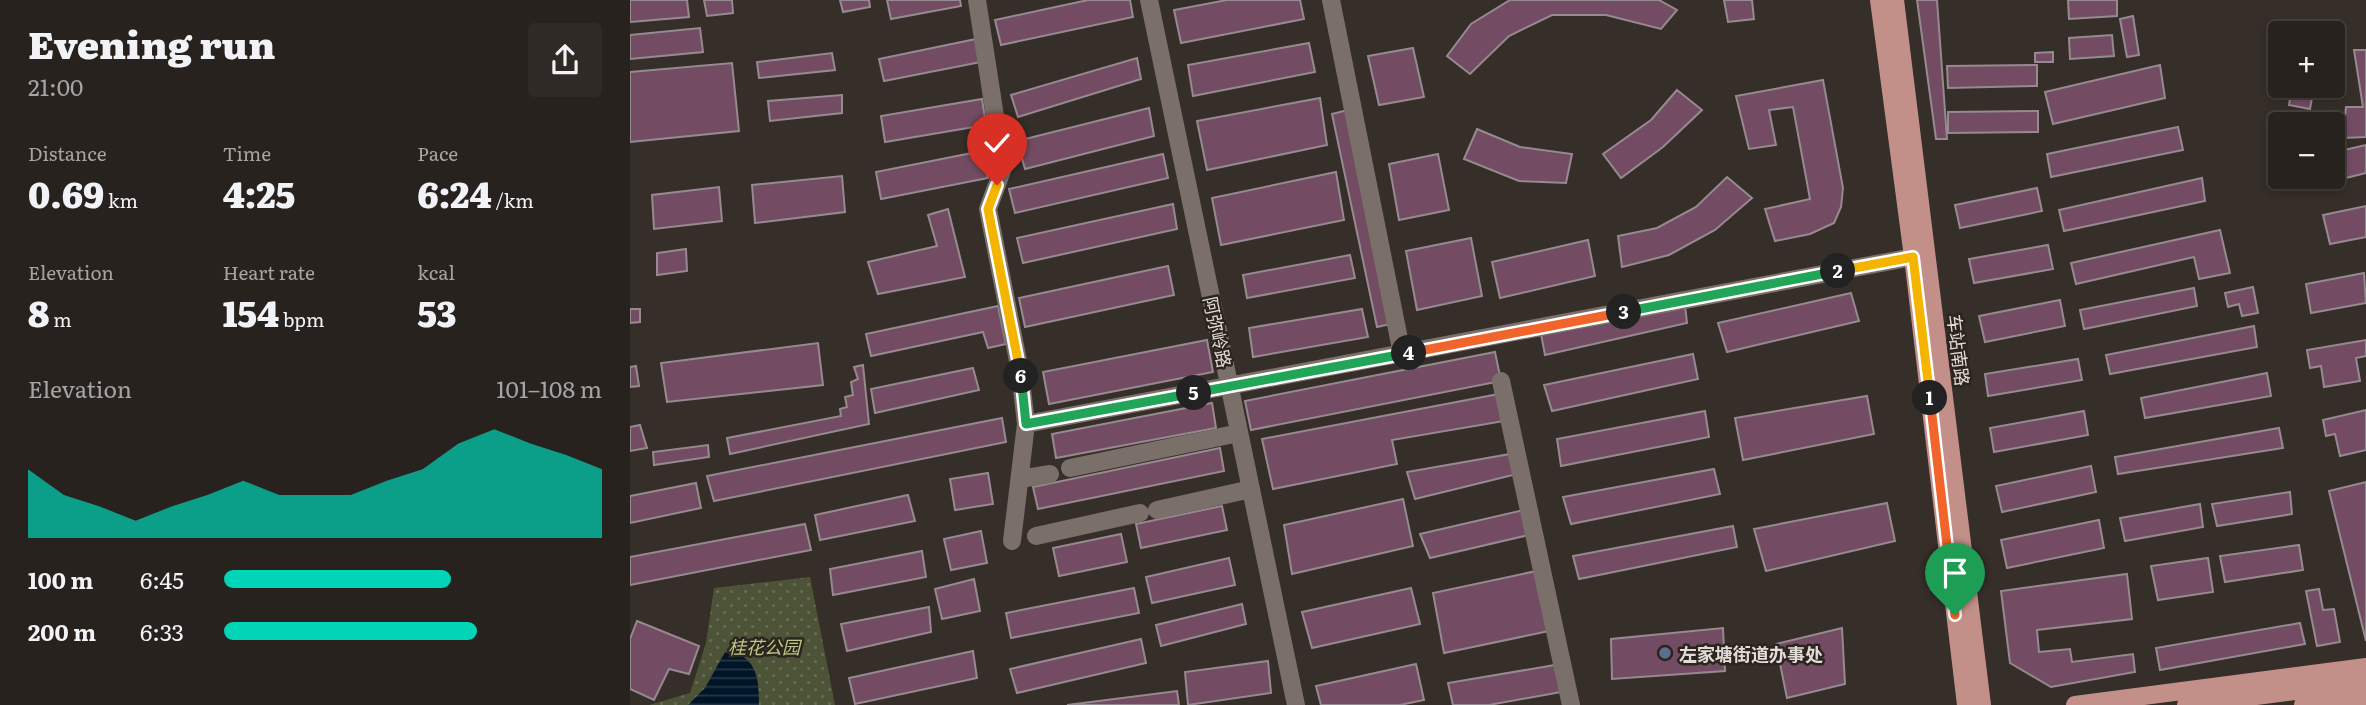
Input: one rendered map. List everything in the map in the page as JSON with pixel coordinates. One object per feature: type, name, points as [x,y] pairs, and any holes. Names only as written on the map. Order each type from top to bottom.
[{"type":"main road","name":"车站南路","points":[[1879,0],[1913,257],[1966,705]]},
{"type":"main road","name":"车站南路","points":[[1895,0],[1982,705]]},
{"type":"main road","points":[[2075,705],[2366,667]]},
{"type":"main road","points":[[2186,705],[2366,682]]},
{"type":"main road","points":[[2303,705],[2366,696]]},
{"type":"street","points":[[977,0],[1003,168],[988,209],[1020,371],[1026,424],[1012,541]]},
{"type":"street","name":"阿弥岭路","points":[[1149,0],[1296,705]]},
{"type":"street","points":[[1331,0],[1402,354]]},
{"type":"street","points":[[1026,424],[1913,257]]},
{"type":"street","points":[[1501,381],[1571,705]]},
{"type":"street","points":[[1070,468],[1239,433]]},
{"type":"street","points":[[1020,480],[1050,474]]},
{"type":"street","points":[[1037,536],[1251,489]]},
{"type":"green space","name":"桂花公园","points":[[810,577],[835,705],[649,705],[690,693],[706,643],[714,588]]},
{"type":"water","points":[[725,652],[744,657],[754,669],[759,705],[688,705],[705,688]]},
{"type":"building","points":[[630,0],[687,0],[689,17],[630,22]]},
{"type":"building","points":[[704,0],[732,0],[733,13],[707,16]]},
{"type":"building","points":[[840,0],[869,0],[870,7],[843,12]]},
{"type":"building","points":[[887,0],[960,0],[961,6],[891,19]]},
{"type":"building","points":[[1088,0],[1130,0],[1133,17],[1001,45],[995,20]]},
{"type":"building","points":[[1227,0],[1300,0],[1304,19],[1181,43],[1174,10]]},
{"type":"building","points":[[1510,0],[1659,0],[1677,10],[1661,29],[1606,15],[1552,15],[1509,36],[1470,74],[1447,56],[1471,24]]},
{"type":"building","points":[[1724,0],[1752,0],[1754,19],[1728,22]]},
{"type":"building","points":[[1917,0],[1937,0],[1947,139],[1936,139]]},
{"type":"building","points":[[2068,0],[2117,0],[2117,16],[2069,19]]},
{"type":"building","points":[[2133,16],[2139,55],[2127,57],[2120,19]]},
{"type":"building","points":[[700,28],[703,52],[630,59],[630,35]]},
{"type":"building","points":[[2112,35],[2114,56],[2070,59],[2069,38]]},
{"type":"building","points":[[976,39],[981,62],[884,81],[879,59]]},
{"type":"building","points":[[1309,43],[1315,72],[1193,96],[1188,65]]},
{"type":"building","points":[[1413,48],[1424,97],[1379,105],[1368,56]]},
{"type":"building","points":[[2354,50],[2366,50],[2366,137],[2345,138],[2346,107],[2363,107]]},
{"type":"building","points":[[2053,52],[2053,62],[2035,62],[2035,53]]},
{"type":"building","points":[[832,53],[835,70],[759,78],[757,62]]},
{"type":"building","points":[[1137,58],[1141,79],[1018,117],[1011,95]]},
{"type":"building","points":[[732,63],[739,131],[630,142],[630,72]]},
{"type":"building","points":[[2037,65],[2037,86],[1948,88],[1947,66]]},
{"type":"building","points":[[2160,65],[2165,98],[2053,124],[2045,92]]},
{"type":"building","points":[[1823,80],[1843,188],[1841,207],[1834,223],[1810,234],[1775,241],[1765,209],[1810,199],[1793,107],[1769,110],[1776,145],[1749,149],[1736,96]]},
{"type":"building","points":[[1677,90],[1702,110],[1663,147],[1621,178],[1603,154],[1651,120]]},
{"type":"building","points":[[842,95],[842,113],[770,121],[768,101]]},
{"type":"building","points":[[1320,98],[1327,145],[1207,170],[1197,121]]},
{"type":"building","points":[[2290,98],[2312,98],[2310,109],[2289,105]]},
{"type":"building","points":[[982,99],[986,125],[885,142],[881,116]]},
{"type":"building","points":[[1149,108],[1154,136],[1025,169],[1017,141]]},
{"type":"building","points":[[1348,110],[1395,323],[1377,327],[1332,114]]},
{"type":"building","points":[[2038,111],[2038,132],[1948,133],[1948,112]]},
{"type":"building","points":[[2178,127],[2183,150],[2051,177],[2047,154]]},
{"type":"building","points":[[1477,129],[1520,147],[1572,154],[1566,183],[1519,181],[1464,159]]},
{"type":"building","points":[[2366,145],[2366,173],[2346,178],[2345,150]]},
{"type":"building","points":[[982,151],[988,178],[881,199],[876,172]]},
{"type":"building","points":[[1163,154],[1168,178],[1015,213],[1009,189]]},
{"type":"building","points":[[1438,154],[1449,210],[1399,220],[1389,164]]},
{"type":"building","points":[[1336,172],[1344,220],[1221,245],[1212,198]]},
{"type":"building","points":[[842,176],[845,212],[755,223],[752,185]]},
{"type":"building","points":[[1727,177],[1752,198],[1715,230],[1669,255],[1622,267],[1618,236],[1657,228],[1696,207]]},
{"type":"building","points":[[2202,178],[2205,201],[2064,231],[2059,210]]},
{"type":"building","points":[[719,187],[722,221],[654,229],[652,195]]},
{"type":"building","points":[[2037,188],[2042,211],[1960,228],[1955,205]]},
{"type":"building","points":[[1173,204],[1177,229],[1023,263],[1017,238]]},
{"type":"building","points":[[2366,206],[2366,237],[2330,244],[2323,215]]},
{"type":"building","points":[[948,209],[965,277],[878,294],[868,262],[937,246],[928,215]]},
{"type":"building","points":[[2220,230],[2230,273],[2199,279],[2194,257],[2076,284],[2071,263]]},
{"type":"building","points":[[1471,238],[1482,296],[1417,310],[1406,251]]},
{"type":"building","points":[[1588,240],[1595,276],[1500,298],[1492,262]]},
{"type":"building","points":[[2048,245],[2053,269],[1974,283],[1969,259]]},
{"type":"building","points":[[686,249],[687,271],[657,275],[657,253]]},
{"type":"building","points":[[1350,255],[1355,278],[1247,298],[1243,275]]},
{"type":"building","points":[[1168,266],[1174,295],[1025,327],[1019,298]]},
{"type":"building","points":[[2364,273],[2366,303],[2311,313],[2306,284]]},
{"type":"building","points":[[2253,287],[2258,313],[2242,316],[2239,304],[2228,307],[2225,293]]},
{"type":"building","points":[[2194,288],[2197,306],[2084,329],[2080,310]]},
{"type":"building","points":[[1851,293],[1859,321],[1727,352],[1718,323]]},
{"type":"building","points":[[2060,300],[2065,326],[1985,342],[1979,316]]},
{"type":"building","points":[[1685,305],[1687,323],[1545,355],[1541,334]]},
{"type":"building","points":[[998,306],[1006,344],[988,348],[983,332],[871,356],[866,334]]},
{"type":"building","points":[[630,309],[640,309],[640,322],[630,323]]},
{"type":"building","points":[[1362,309],[1368,337],[1253,357],[1249,328]]},
{"type":"building","points":[[2254,326],[2257,347],[2110,374],[2106,355]]},
{"type":"building","points":[[1207,340],[1213,372],[1049,404],[1043,372]]},
{"type":"building","points":[[2366,340],[2366,356],[2356,358],[2360,381],[2324,387],[2321,366],[2310,368],[2307,350]]},
{"type":"building","points":[[818,343],[823,385],[667,402],[661,363]]},
{"type":"building","points":[[1495,352],[1501,381],[1251,430],[1245,401]]},
{"type":"building","points":[[1693,354],[1698,379],[1552,411],[1544,385]]},
{"type":"building","points":[[2078,359],[2082,380],[1988,396],[1985,374]]},
{"type":"building","points":[[863,365],[869,424],[730,454],[727,438],[841,416],[840,409],[847,407],[845,397],[853,395],[851,382],[858,379],[854,367]]},
{"type":"building","points":[[636,366],[639,386],[630,387],[630,367]]},
{"type":"building","points":[[973,368],[979,390],[875,413],[871,389]]},
{"type":"building","points":[[2267,373],[2271,396],[2145,418],[2141,398]]},
{"type":"building","points":[[1504,393],[1510,420],[1392,440],[1397,464],[1273,489],[1262,439]]},
{"type":"building","points":[[1867,396],[1874,434],[1743,460],[1735,418]]},
{"type":"building","points":[[1212,403],[1216,428],[1056,458],[1052,434]]},
{"type":"building","points":[[2366,410],[2366,450],[2340,456],[2335,434],[2326,436],[2323,420]]},
{"type":"building","points":[[1705,411],[1709,437],[1561,466],[1557,439]]},
{"type":"building","points":[[2084,411],[2088,435],[1994,452],[1990,428]]},
{"type":"building","points":[[1002,418],[1006,442],[714,501],[707,476]]},
{"type":"building","points":[[640,425],[647,448],[630,451],[630,427]]},
{"type":"building","points":[[2279,428],[2283,448],[2118,474],[2115,457]]},
{"type":"building","points":[[708,445],[709,457],[654,465],[653,452]]},
{"type":"building","points":[[1220,448],[1224,471],[1038,509],[1033,487]]},
{"type":"building","points":[[1516,453],[1521,473],[1415,499],[1407,472]]},
{"type":"building","points":[[2091,466],[2096,492],[2002,512],[1996,486]]},
{"type":"building","points":[[1714,469],[1720,494],[1571,524],[1563,497]]},
{"type":"building","points":[[988,473],[993,504],[955,510],[950,479]]},
{"type":"building","points":[[2366,482],[2366,641],[2329,491]]},
{"type":"building","points":[[696,483],[701,508],[630,523],[630,496]]},
{"type":"building","points":[[2290,492],[2292,514],[2217,526],[2212,504]]},
{"type":"building","points":[[908,495],[915,521],[820,540],[815,515]]},
{"type":"building","points":[[1403,499],[1413,546],[1292,574],[1284,525]]},
{"type":"building","points":[[1887,503],[1895,541],[1766,571],[1754,529]]},
{"type":"building","points":[[2200,504],[2203,527],[2125,541],[2120,518]]},
{"type":"building","points":[[1222,506],[1227,530],[1141,548],[1136,524]]},
{"type":"building","points":[[1528,509],[1533,534],[1430,558],[1420,534]]},
{"type":"building","points":[[2099,520],[2104,548],[2007,568],[2001,540]]},
{"type":"building","points":[[805,524],[811,550],[630,585],[630,557]]},
{"type":"building","points":[[1733,526],[1737,547],[1579,579],[1573,556]]},
{"type":"building","points":[[981,531],[987,563],[951,570],[944,539]]},
{"type":"building","points":[[1121,534],[1127,562],[1059,576],[1053,548]]},
{"type":"building","points":[[2299,545],[2303,570],[2225,582],[2220,556]]},
{"type":"building","points":[[922,551],[926,577],[833,595],[830,569]]},
{"type":"building","points":[[1229,558],[1235,585],[1152,603],[1146,577]]},
{"type":"building","points":[[2208,558],[2213,592],[2158,600],[2151,566]]},
{"type":"building","points":[[1541,570],[1554,630],[1444,653],[1433,593]]},
{"type":"building","points":[[2127,574],[2132,619],[2037,630],[2039,652],[2070,649],[2072,662],[2133,654],[2135,672],[2051,687],[2010,663],[2001,591]]},
{"type":"building","points":[[974,579],[980,611],[942,619],[935,589]]},
{"type":"building","points":[[1134,588],[1139,613],[1011,638],[1006,613]]},
{"type":"building","points":[[1411,588],[1420,624],[1312,648],[1302,612]]},
{"type":"building","points":[[2319,589],[2323,610],[2334,609],[2340,642],[2317,646],[2306,591]]},
{"type":"building","points":[[1242,604],[1246,624],[1161,646],[1156,625]]},
{"type":"building","points":[[929,607],[931,632],[847,651],[841,624]]},
{"type":"building","points":[[637,621],[699,646],[689,674],[669,669],[654,700],[630,689],[630,639]]},
{"type":"building","points":[[2300,623],[2305,644],[2160,670],[2156,648]]},
{"type":"building","points":[[1723,628],[1725,671],[1612,679],[1611,639]]},
{"type":"building","points":[[1842,628],[1845,684],[1787,698],[1776,644]]},
{"type":"building","points":[[1141,639],[1146,663],[1017,693],[1010,669]]},
{"type":"building","points":[[973,651],[977,678],[855,704],[849,678]]},
{"type":"building","points":[[1268,661],[1271,693],[1188,705],[1185,672]]},
{"type":"building","points":[[1416,664],[1424,700],[1400,705],[1321,705],[1316,686]]},
{"type":"building","points":[[1561,664],[1567,691],[1489,705],[1453,705],[1448,683]]},
{"type":"building","points":[[1177,691],[1179,705],[1067,705]]},
{"type":"place","name":"左家塘街道办事处","points":[[1665,653]]},
{"type":"route","points":[[997,185],[988,209],[1020,371],[1026,424],[1913,257],[1955,615]]}]
